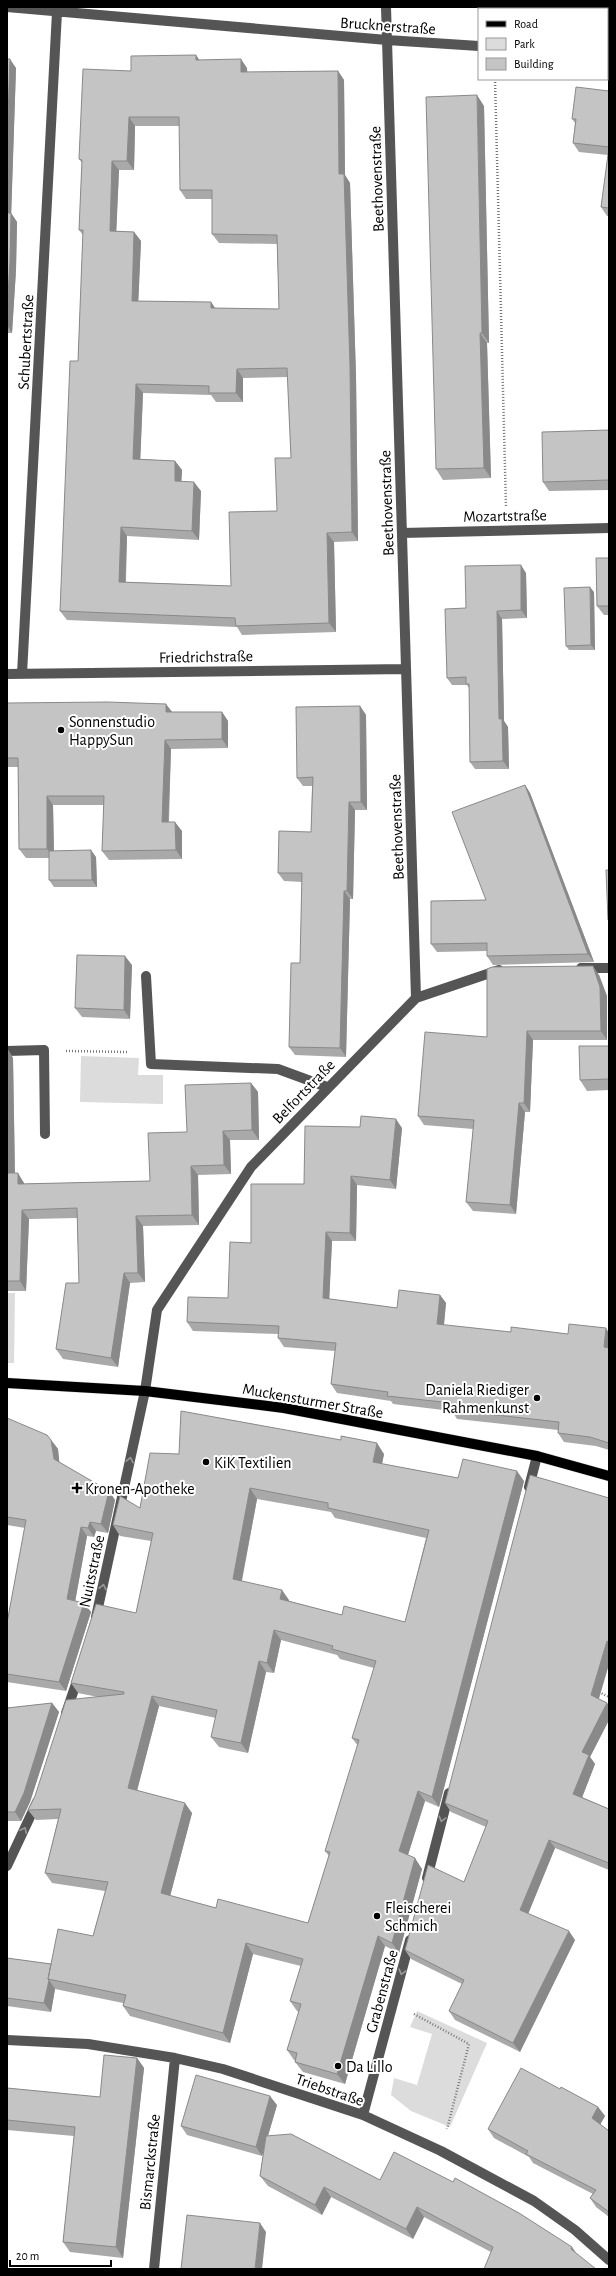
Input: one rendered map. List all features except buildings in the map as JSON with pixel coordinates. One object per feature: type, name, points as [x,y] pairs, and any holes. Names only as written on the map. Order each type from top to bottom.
[{"type":"main road","name":"Muckensturmer Straße","points":[[7,1383],[145,1391],[284,1408],[537,1456],[609,1476]]},
{"type":"street","name":"Brucknerstraße","points":[[7,7],[387,40],[478,46]]},
{"type":"street","name":"Beethovenstraße","points":[[386,7],[416,998]]},
{"type":"street","name":"Schubertstraße","points":[[22,674],[58,12]]},
{"type":"street","name":"Mozartstraße","points":[[402,533],[506,529],[609,528]]},
{"type":"street","name":"Friedrichstraße","points":[[7,674],[406,669]]},
{"type":"street","points":[[572,968],[609,968]]},
{"type":"street","name":"Belfortstraße","points":[[145,1391],[157,1310],[251,1167],[327,1087],[416,998],[497,970],[512,970]]},
{"type":"street","points":[[146,976],[151,1064],[278,1069],[327,1087]]},
{"type":"street","points":[[7,1050],[44,1050],[45,1134]]},
{"type":"street","name":"Nuitsstraße","points":[[94,1625],[145,1391]]},
{"type":"street","points":[[527,1494],[537,1456]]},
{"type":"street","points":[[63,1721],[83,1661]]},
{"type":"street","points":[[424,1890],[452,1784]]},
{"type":"street","points":[[7,1866],[36,1804],[41,1789]]},
{"type":"street","name":"Grabenstraße","points":[[363,2115],[414,1928]]},
{"type":"street","name":"Triebstraße","points":[[7,2040],[88,2044],[175,2058],[223,2069],[363,2115],[441,2151],[534,2201],[575,2230],[609,2260]]},
{"type":"street","name":"Bismarckstraße","points":[[154,2269],[175,2058]]},
{"type":"path","points":[[495,80],[506,529]]},
{"type":"path","points":[[44,1050],[150,1052]]},
{"type":"path","points":[[596,1690],[609,1697]]},
{"type":"path","points":[[394,2003],[469,2044],[441,2151]]},
{"type":"green space","points":[[81,1056],[139,1058],[138,1075],[163,1075],[163,1104],[80,1102]]},
{"type":"green space","points":[[7,1293],[15,1293],[14,1363],[7,1363]]},
{"type":"green space","points":[[417,2011],[487,2043],[450,2127],[411,2111],[391,2095],[394,2078],[417,2085],[432,2034],[410,2027]]},
{"type":"place","name":"Sonnenstudio HappySun","points":[[61,730]]},
{"type":"place","name":"Daniela Riediger Rahmenkunst","points":[[537,1398]]},
{"type":"place","name":"KiK Textilien","points":[[206,1462]]},
{"type":"place","name":"Kronen-Apotheke","points":[[77,1488]]},
{"type":"place","name":"Fleischerei Schmich","points":[[377,1916]]},
{"type":"place","name":"Da Lillo","points":[[338,2066]]}]
